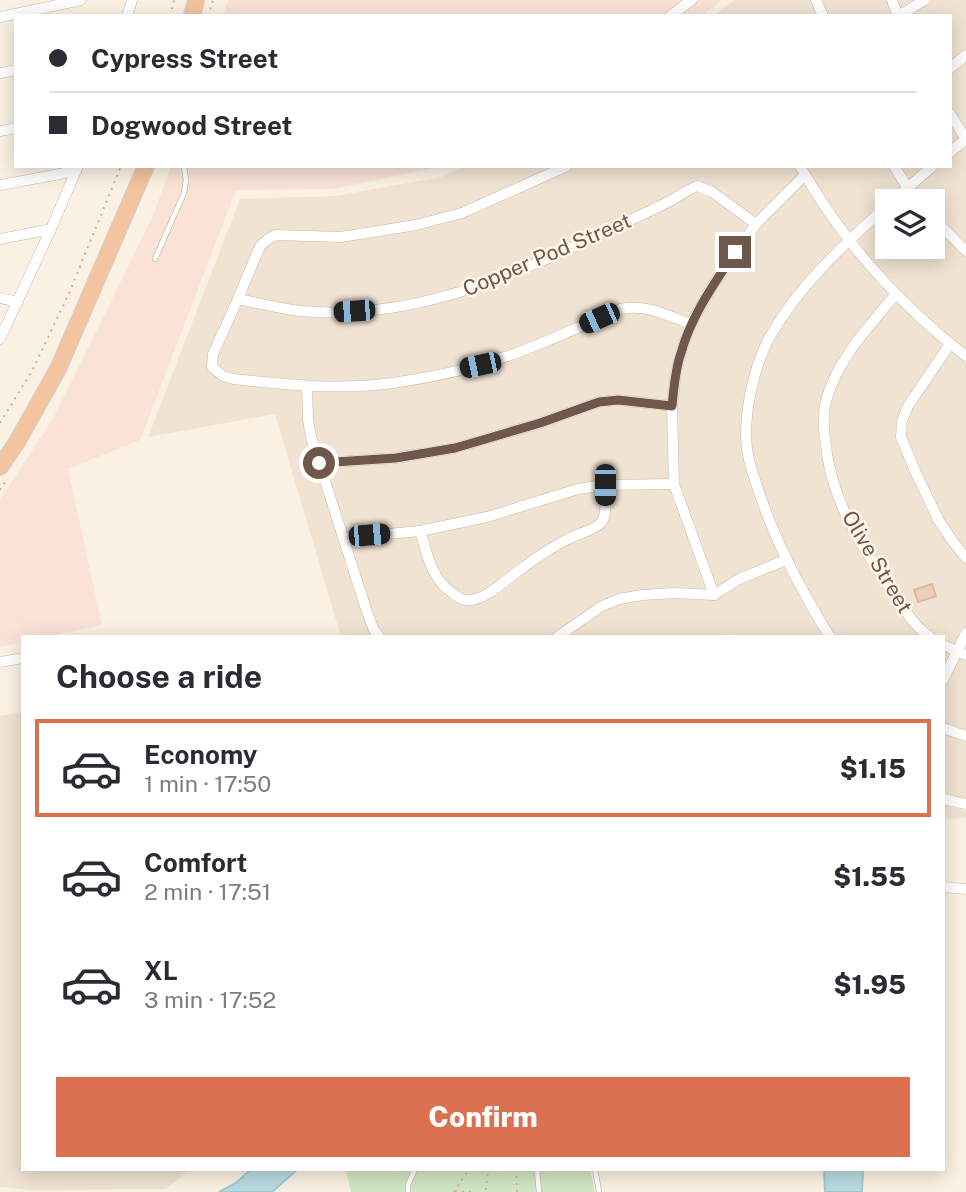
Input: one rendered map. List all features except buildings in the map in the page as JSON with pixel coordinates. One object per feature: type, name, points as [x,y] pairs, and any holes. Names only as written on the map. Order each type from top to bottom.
[{"type":"highway","points":[[0,467],[58,369],[145,168]]},
{"type":"street","points":[[14,14],[81,0]]},
{"type":"street","points":[[673,14],[692,0]]},
{"type":"street","points":[[901,14],[925,0]]},
{"type":"street","points":[[952,66],[966,55]]},
{"type":"street","points":[[952,117],[966,139],[952,150]]},
{"type":"street","points":[[563,168],[462,213],[416,225],[341,237],[275,235],[261,245],[213,354],[212,367],[223,376],[234,379],[307,386],[398,382],[480,365],[527,349],[620,309],[644,307],[691,324]]},
{"type":"street","points":[[895,168],[907,187],[931,168]]},
{"type":"street","points":[[0,185],[77,169]]},
{"type":"street","points":[[0,339],[77,169]]},
{"type":"street","points":[[714,595],[674,484],[672,406],[676,373],[691,324],[712,286],[756,224],[802,171],[849,240],[896,294],[966,356]]},
{"type":"street","name":"Copper Pod Street","points":[[238,299],[300,311],[331,313],[428,302],[508,276],[697,186],[712,192],[756,224]]},
{"type":"street","points":[[830,635],[786,560],[769,522],[747,450],[746,426],[755,373],[768,342],[784,315],[827,262],[875,216]]},
{"type":"street","points":[[0,239],[51,229]]},
{"type":"street","points":[[945,230],[966,251]]},
{"type":"street","name":"Olive Street","points":[[896,294],[861,336],[836,373],[826,401],[823,422],[833,481],[843,510],[862,547],[912,621],[928,635]]},
{"type":"street","points":[[0,298],[18,302]]},
{"type":"street","points":[[950,344],[908,406],[902,421],[901,437],[939,521],[966,558]]},
{"type":"street","points":[[307,386],[308,420],[319,463],[378,635]]},
{"type":"street","points":[[319,463],[396,458],[455,448],[599,402],[618,400],[672,406]]},
{"type":"street","points":[[344,538],[420,531],[487,517],[578,489],[605,485],[674,484]]},
{"type":"street","points":[[420,531],[441,585],[467,601],[494,589],[548,550],[598,525],[603,520],[605,485]]},
{"type":"street","points":[[559,635],[602,606],[619,599],[675,593],[714,595],[739,579],[786,560]]},
{"type":"street","points":[[945,677],[961,654],[966,633]]},
{"type":"street","points":[[945,646],[961,654]]},
{"type":"street","points":[[0,662],[21,658]]},
{"type":"street","points":[[945,729],[966,736]]},
{"type":"street","points":[[945,799],[966,804]]},
{"type":"street","points":[[945,887],[966,889]]},
{"type":"lane","points":[[155,259],[184,194],[184,168]]},
{"type":"lane","points":[[408,1192],[414,1171]]},
{"type":"lane","points":[[537,1171],[539,1192]]},
{"type":"lane","points":[[594,1171],[599,1192]]},
{"type":"path","points":[[0,423],[33,371],[70,291],[120,168]]},
{"type":"path","points":[[454,1192],[468,1171]]},
{"type":"path","points":[[486,1191],[488,1171]]},
{"type":"path","points":[[516,1171],[517,1192]]},
{"type":"path","points":[[454,1192],[472,1192]]},
{"type":"shaded area","points":[[228,0],[722,0],[704,14],[224,14]]},
{"type":"shaded area","points":[[734,0],[966,0],[966,818],[945,819],[945,635],[340,635],[275,414],[148,437],[240,199],[335,196],[442,177],[460,168],[952,168],[952,14],[716,14]]},
{"type":"shaded area","points":[[170,168],[434,168],[332,189],[236,190],[140,440],[68,469],[102,625],[54,635],[21,635],[21,642],[0,647],[0,500],[54,417],[153,216]]},
{"type":"shaded area","points":[[21,712],[21,1171],[188,1171],[166,1189],[31,1190],[0,1187],[0,716]]},
{"type":"green space","points":[[346,1171],[590,1171],[595,1192],[351,1192]]},
{"type":"water","points":[[249,1171],[296,1171],[272,1192],[219,1192],[236,1183]]},
{"type":"water","points":[[824,1171],[863,1171],[862,1192],[825,1192]]},
{"type":"route","points":[[319,463],[396,458],[455,448],[599,402],[618,400],[672,406],[676,373],[691,324],[735,252]]}]
